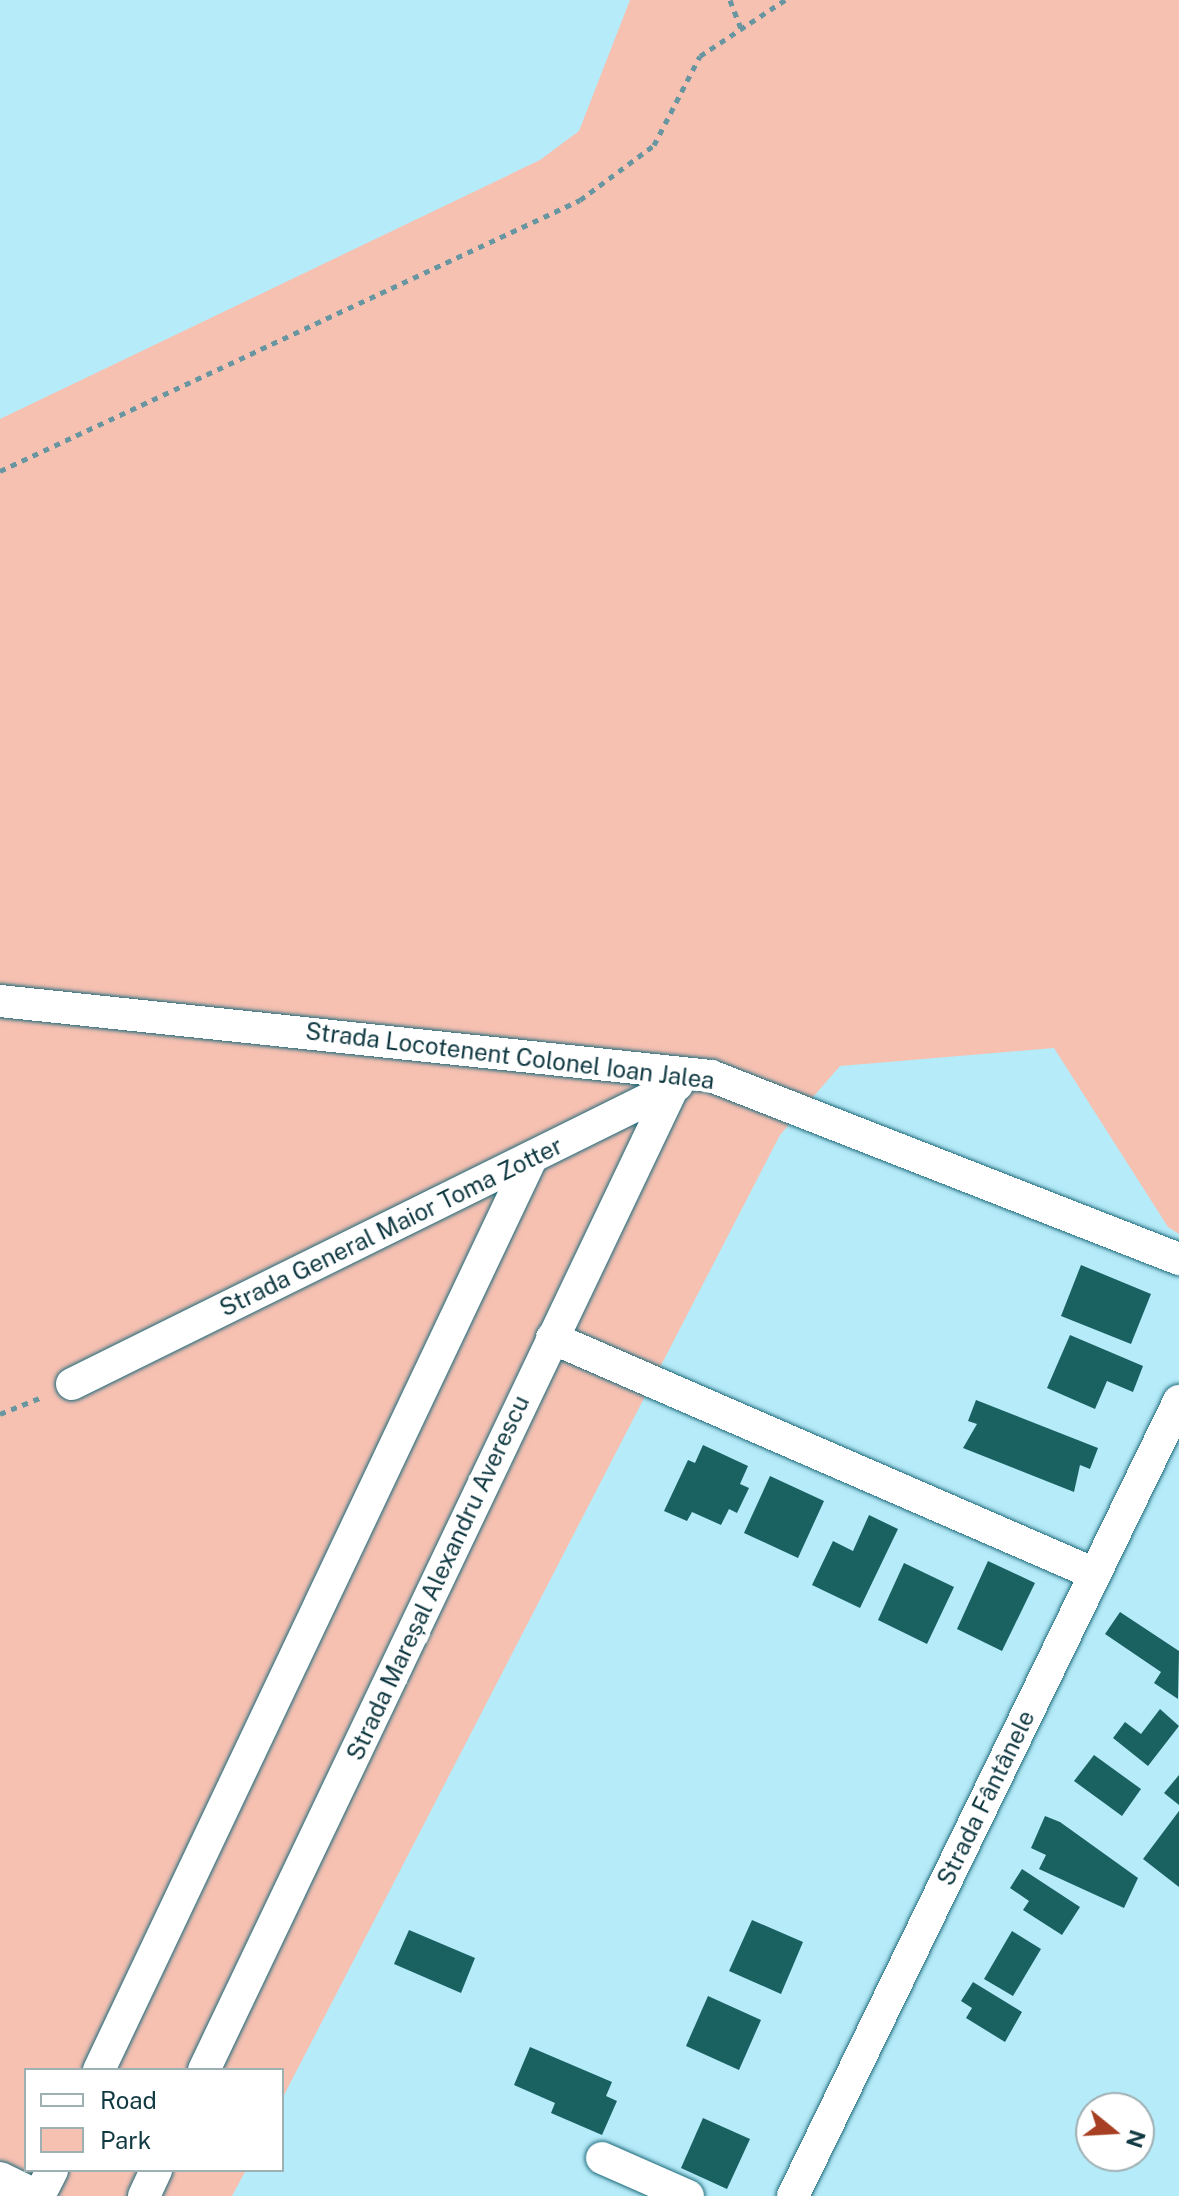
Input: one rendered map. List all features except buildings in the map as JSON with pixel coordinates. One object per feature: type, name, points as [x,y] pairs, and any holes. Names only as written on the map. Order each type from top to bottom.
[{"type":"street","name":"Strada Locotenent Colonel Ioan Jalea","points":[[0,1001],[711,1076],[1179,1259]]},
{"type":"street","name":"Strada General Maior Toma Zotter","points":[[72,1384],[673,1087],[711,1076]]},
{"type":"street","name":"Strada Mareșal Alexandru Averescu","points":[[205,2068],[673,1087]]},
{"type":"street","points":[[100,2068],[532,1157]]},
{"type":"street","points":[[552,1338],[1095,1574]]},
{"type":"street","name":"Strada Fântânele","points":[[793,2196],[1179,1401]]},
{"type":"street","points":[[602,2158],[688,2196]]},
{"type":"street","points":[[0,2178],[38,2196],[51,2172]]},
{"type":"street","points":[[144,2196],[155,2172]]},
{"type":"path","points":[[730,0],[741,29]]},
{"type":"path","points":[[0,471],[580,200],[654,145],[700,56],[785,0]]},
{"type":"path","points":[[0,1414],[72,1384]]},
{"type":"green space","points":[[630,0],[1179,0],[1179,1234],[1168,1227],[1054,1048],[840,1066],[780,1135],[284,2095],[284,2068],[24,2068],[24,2172],[245,2172],[232,2196],[0,2196],[0,419],[540,160],[579,131]]}]
